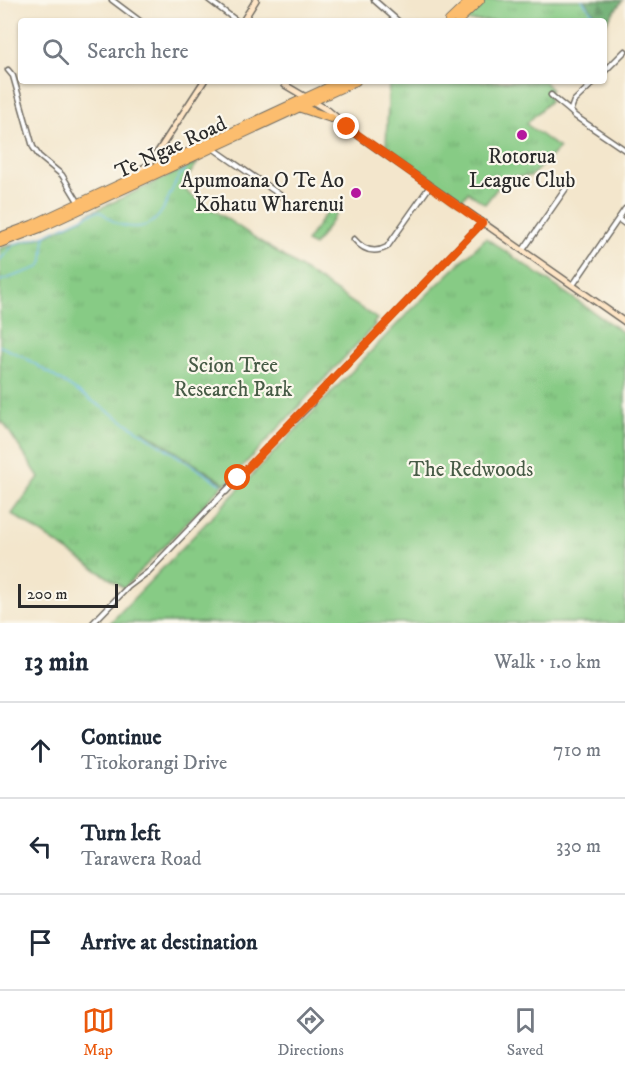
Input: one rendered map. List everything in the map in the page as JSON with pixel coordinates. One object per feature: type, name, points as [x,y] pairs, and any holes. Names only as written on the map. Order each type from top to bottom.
[{"type":"highway","points":[[452,18],[471,0]]},
{"type":"highway","points":[[461,18],[480,0]]},
{"type":"highway","name":"Te Ngae Road","points":[[0,237],[80,206],[214,148],[301,108],[308,100],[337,84]]},
{"type":"highway","name":"Te Ngae Road","points":[[0,243],[25,235],[121,184],[348,84]]},
{"type":"highway","points":[[301,108],[334,119]]},
{"type":"main road","points":[[245,18],[256,0]]},
{"type":"main road","points":[[121,184],[148,166],[202,84]]},
{"type":"main road","points":[[284,84],[625,322]]},
{"type":"main road","points":[[161,148],[157,159],[163,165]]},
{"type":"street","points":[[112,0],[136,18]]},
{"type":"street","points":[[209,0],[233,18]]},
{"type":"street","points":[[374,0],[395,18]]},
{"type":"street","points":[[607,69],[625,51]]},
{"type":"street","points":[[8,70],[13,76],[33,147],[39,156],[62,175],[80,206]]},
{"type":"street","points":[[571,109],[574,100],[592,84]]},
{"type":"street","points":[[551,95],[562,106],[571,109],[575,116],[625,150]]},
{"type":"street","points":[[214,148],[283,197]]},
{"type":"street","points":[[523,250],[569,184]]},
{"type":"street","points":[[354,239],[370,250],[387,247],[430,186]]},
{"type":"street","points":[[572,286],[625,209]]},
{"type":"street","points":[[618,219],[625,224]]},
{"type":"street","points":[[93,623],[128,587],[148,572],[482,223]]},
{"type":"green space","points":[[487,0],[584,0],[598,18],[468,18]]},
{"type":"green space","points":[[584,0],[623,0],[607,21],[607,18],[598,18]]},
{"type":"green space","points":[[389,84],[547,84],[551,89],[548,93],[550,101],[526,124],[559,148],[531,176],[506,177],[485,204],[468,192],[460,202],[386,148]]},
{"type":"green space","name":"Scion Tree Research Park","points":[[198,162],[183,184],[188,193],[377,319],[373,324],[375,325],[226,484],[142,430],[224,484],[124,588],[12,514],[39,477],[3,422],[0,423],[0,248],[46,236],[87,214]]},
{"type":"green space","points":[[331,206],[339,210],[314,246],[306,242]]},
{"type":"green space","name":"The Redwoods","points":[[486,238],[625,334],[625,623],[110,623],[405,316]]},
{"type":"waterway","points":[[582,0],[597,18]]},
{"type":"waterway","points":[[0,260],[14,244],[45,235],[97,211],[121,225],[137,227],[148,224],[163,210],[178,178],[185,169]]},
{"type":"waterway","points":[[0,281],[40,267],[43,261],[45,236]]},
{"type":"waterway","points":[[0,346],[24,357],[221,484]]},
{"type":"place","name":"Rotorua League Club","points":[[522,135]]},
{"type":"place","name":"Apumoana O Te Ao Kōhatu Wharenui","points":[[356,193]]},
{"type":"route","points":[[238,478],[464,245],[482,223],[347,127]]}]
